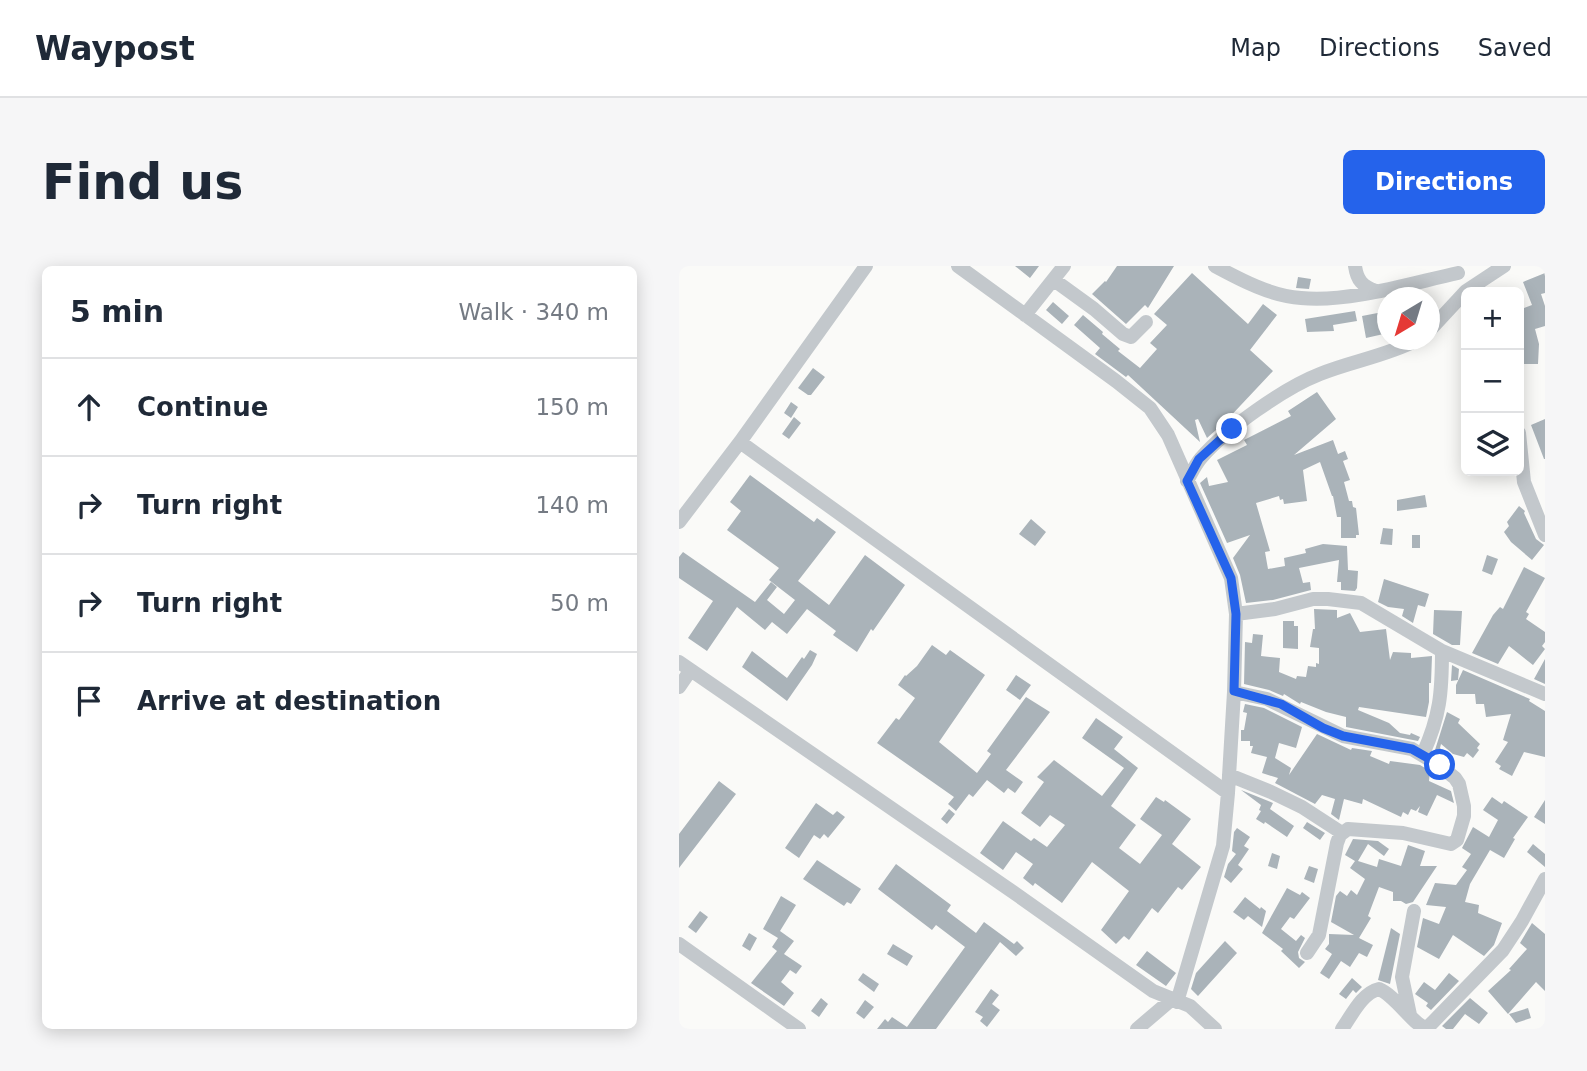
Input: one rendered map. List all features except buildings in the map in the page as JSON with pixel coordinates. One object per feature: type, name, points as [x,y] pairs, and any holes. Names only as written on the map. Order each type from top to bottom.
[{"type":"street","points":[[679,523],[866,266]]},
{"type":"street","points":[[958,266],[1150,408],[1168,435],[1231,578],[1236,614],[1234,691],[1229,793],[1223,846],[1174,1001],[1137,1029]]},
{"type":"street","points":[[1025,315],[1064,266]]},
{"type":"street","points":[[1215,266],[1245,282],[1302,299],[1347,296],[1456,270],[1464,287]]},
{"type":"street","points":[[1355,266],[1356,276],[1361,283],[1375,290]]},
{"type":"street","points":[[1474,287],[1504,266]]},
{"type":"street","points":[[1054,279],[1122,334],[1131,337],[1146,322]]},
{"type":"street","points":[[1440,320],[1461,298]]},
{"type":"street","points":[[1187,481],[1199,459],[1232,429],[1293,388],[1319,374],[1393,350]]},
{"type":"street","points":[[740,442],[1229,793]]},
{"type":"street","points":[[1523,476],[1545,535]]},
{"type":"street","points":[[1236,614],[1275,609],[1313,599],[1361,603],[1442,651],[1545,694]]},
{"type":"street","points":[[1423,754],[1437,719],[1442,651]]},
{"type":"street","points":[[679,687],[685,666],[1002,884],[1142,984],[1195,1010],[1215,1029]]},
{"type":"street","points":[[1234,691],[1281,704],[1343,736],[1392,744],[1423,754],[1450,773],[1462,793],[1464,816],[1451,845],[1403,833],[1348,828],[1342,833],[1337,843],[1319,935],[1307,953]]},
{"type":"street","points":[[1229,775],[1302,807],[1342,833]]},
{"type":"street","points":[[1342,1029],[1363,999],[1374,989],[1385,991],[1422,1028],[1431,1024],[1503,950],[1545,880]]},
{"type":"street","points":[[1410,1015],[1402,976],[1414,911]]},
{"type":"street","points":[[679,944],[799,1029]]},
{"type":"route","points":[[1232,429],[1199,459],[1187,481],[1231,578],[1235,594],[1234,691],[1281,704],[1343,736],[1412,749],[1440,765]]}]
